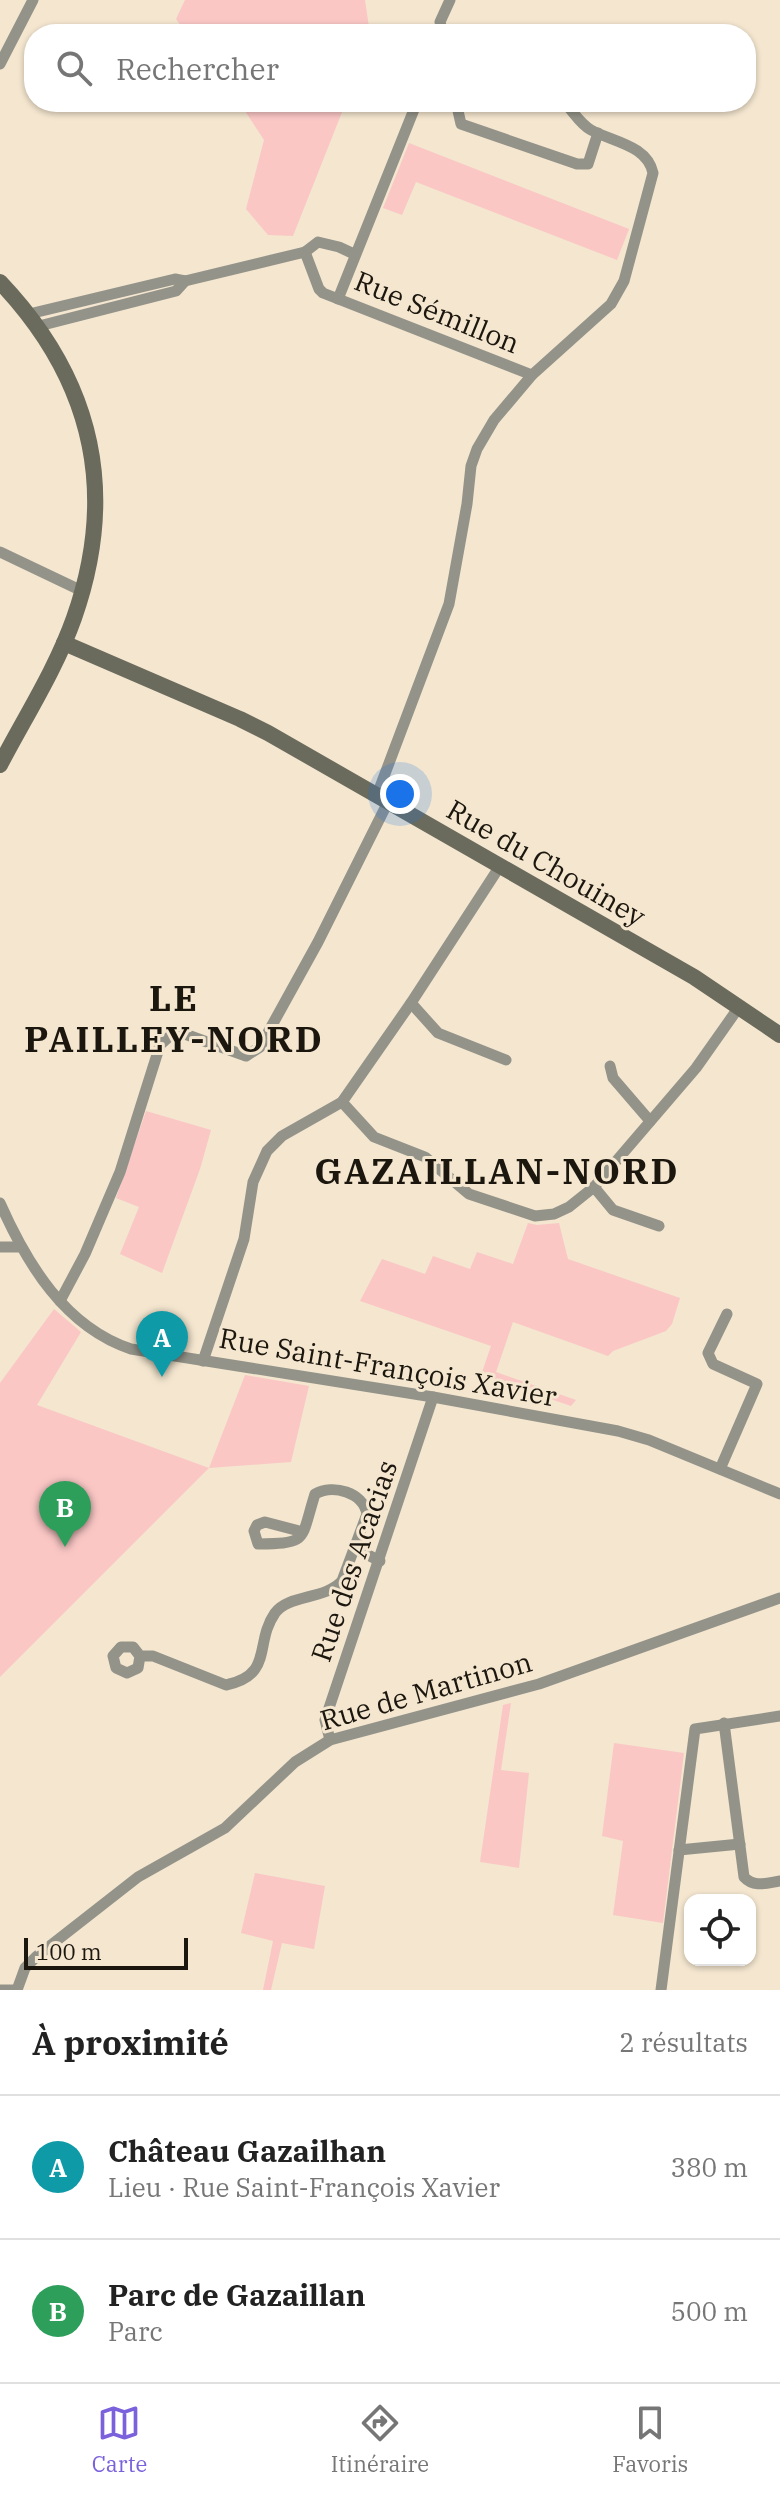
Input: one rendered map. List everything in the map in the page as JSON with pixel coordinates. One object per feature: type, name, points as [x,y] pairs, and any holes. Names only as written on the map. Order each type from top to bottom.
[{"type":"street","points":[[0,64],[33,0]]},
{"type":"street","points":[[440,24],[450,0]]},
{"type":"street","points":[[338,299],[413,112]]},
{"type":"street","points":[[458,112],[461,124],[577,164],[588,164],[598,133]]},
{"type":"street","points":[[60,1301],[85,1254],[120,1172],[160,1045],[170,1036],[182,1033],[246,1056],[260,1047],[318,942],[382,799],[449,604],[471,466],[477,449],[494,420],[532,375],[611,304],[624,281],[653,173],[651,165],[641,152],[583,125],[572,112]]},
{"type":"street","points":[[34,320],[176,291],[185,281],[305,252],[318,242],[354,254]]},
{"type":"street","name":"Rue Sémillon","points":[[305,252],[319,289],[532,375]]},
{"type":"street","points":[[0,282],[34,320],[68,375],[89,434],[95,471],[92,545],[82,591],[64,643],[0,765]]},
{"type":"street","points":[[0,552],[82,591]]},
{"type":"street","name":"Rue du Chouiney","points":[[64,643],[240,719],[661,958],[780,1035]]},
{"type":"street","points":[[203,1361],[244,1239],[253,1182],[267,1151],[282,1136],[342,1102],[500,866]]},
{"type":"street","points":[[411,1003],[438,1033],[506,1060]]},
{"type":"street","points":[[342,1102],[374,1137],[425,1157],[462,1189],[481,1199],[535,1216],[547,1216],[569,1207],[594,1187],[696,1068],[739,1007]]},
{"type":"street","points":[[610,1066],[613,1078],[650,1121]]},
{"type":"street","points":[[594,1187],[613,1210],[659,1226]]},
{"type":"street","name":"Rue Saint-François Xavier","points":[[0,1203],[34,1271],[87,1328],[115,1344],[618,1431],[649,1440],[780,1494]]},
{"type":"street","points":[[0,1247],[21,1247]]},
{"type":"street","points":[[720,1469],[757,1384],[713,1364],[708,1353],[727,1314]]},
{"type":"street","name":"Rue des Acacias","points":[[330,1740],[325,1720],[433,1397]]},
{"type":"street","points":[[140,1656],[153,1656],[226,1685],[250,1676],[257,1668],[276,1611],[335,1588],[342,1581],[367,1514],[366,1504],[357,1495],[323,1489],[315,1494],[303,1532]]},
{"type":"street","points":[[356,1549],[380,1561]]},
{"type":"street","name":"Rue de Martinon","points":[[17,1990],[25,1968],[37,1956],[138,1877],[225,1828],[295,1762],[330,1740],[527,1688],[780,1598]]},
{"type":"street","points":[[661,1990],[695,1729],[780,1716]]},
{"type":"street","points":[[724,1723],[744,1877],[749,1883],[780,1881]]},
{"type":"street","points":[[679,1850],[740,1844]]},
{"type":"street","points":[[0,1990],[17,1990]]},
{"type":"shaded area","points":[[185,0],[365,0],[369,24],[180,24],[176,19]]},
{"type":"shaded area","points":[[246,112],[342,112],[293,236],[268,235],[246,209],[264,140]]},
{"type":"shaded area","points":[[409,143],[629,229],[617,260],[416,182],[402,215],[383,208]]},
{"type":"shaded area","points":[[146,1111],[211,1130],[162,1273],[120,1254],[139,1207],[116,1198]]},
{"type":"shaded area","points":[[528,1223],[559,1223],[568,1259],[680,1298],[672,1324],[666,1331],[613,1351],[608,1356],[513,1322],[496,1372],[576,1400],[571,1406],[481,1375],[491,1346],[360,1301],[382,1259],[425,1274],[433,1256],[470,1269],[477,1252],[513,1264]]},
{"type":"shaded area","points":[[54,1309],[81,1332],[37,1405],[209,1468],[0,1677],[0,1383]]},
{"type":"shaded area","points":[[245,1375],[309,1386],[291,1462],[209,1468]]},
{"type":"shaded area","points":[[511,1703],[501,1770],[529,1773],[519,1868],[480,1862],[503,1705]]},
{"type":"shaded area","points":[[614,1743],[684,1753],[663,1923],[613,1915],[623,1841],[602,1836]]},
{"type":"shaded area","points":[[255,1873],[325,1886],[314,1949],[282,1943],[271,1990],[263,1990],[273,1941],[241,1933]]},
{"type":"place","name":"Château Gazailhan","points":[[162,1377]]},
{"type":"place","name":"Parc de Gazaillan","points":[[65,1547]]},
{"type":"district","name":"LE PAILLEY-NORD","points":[[174,1018]]},
{"type":"district","name":"GAZAILLAN-NORD","points":[[497,1171]]}]
